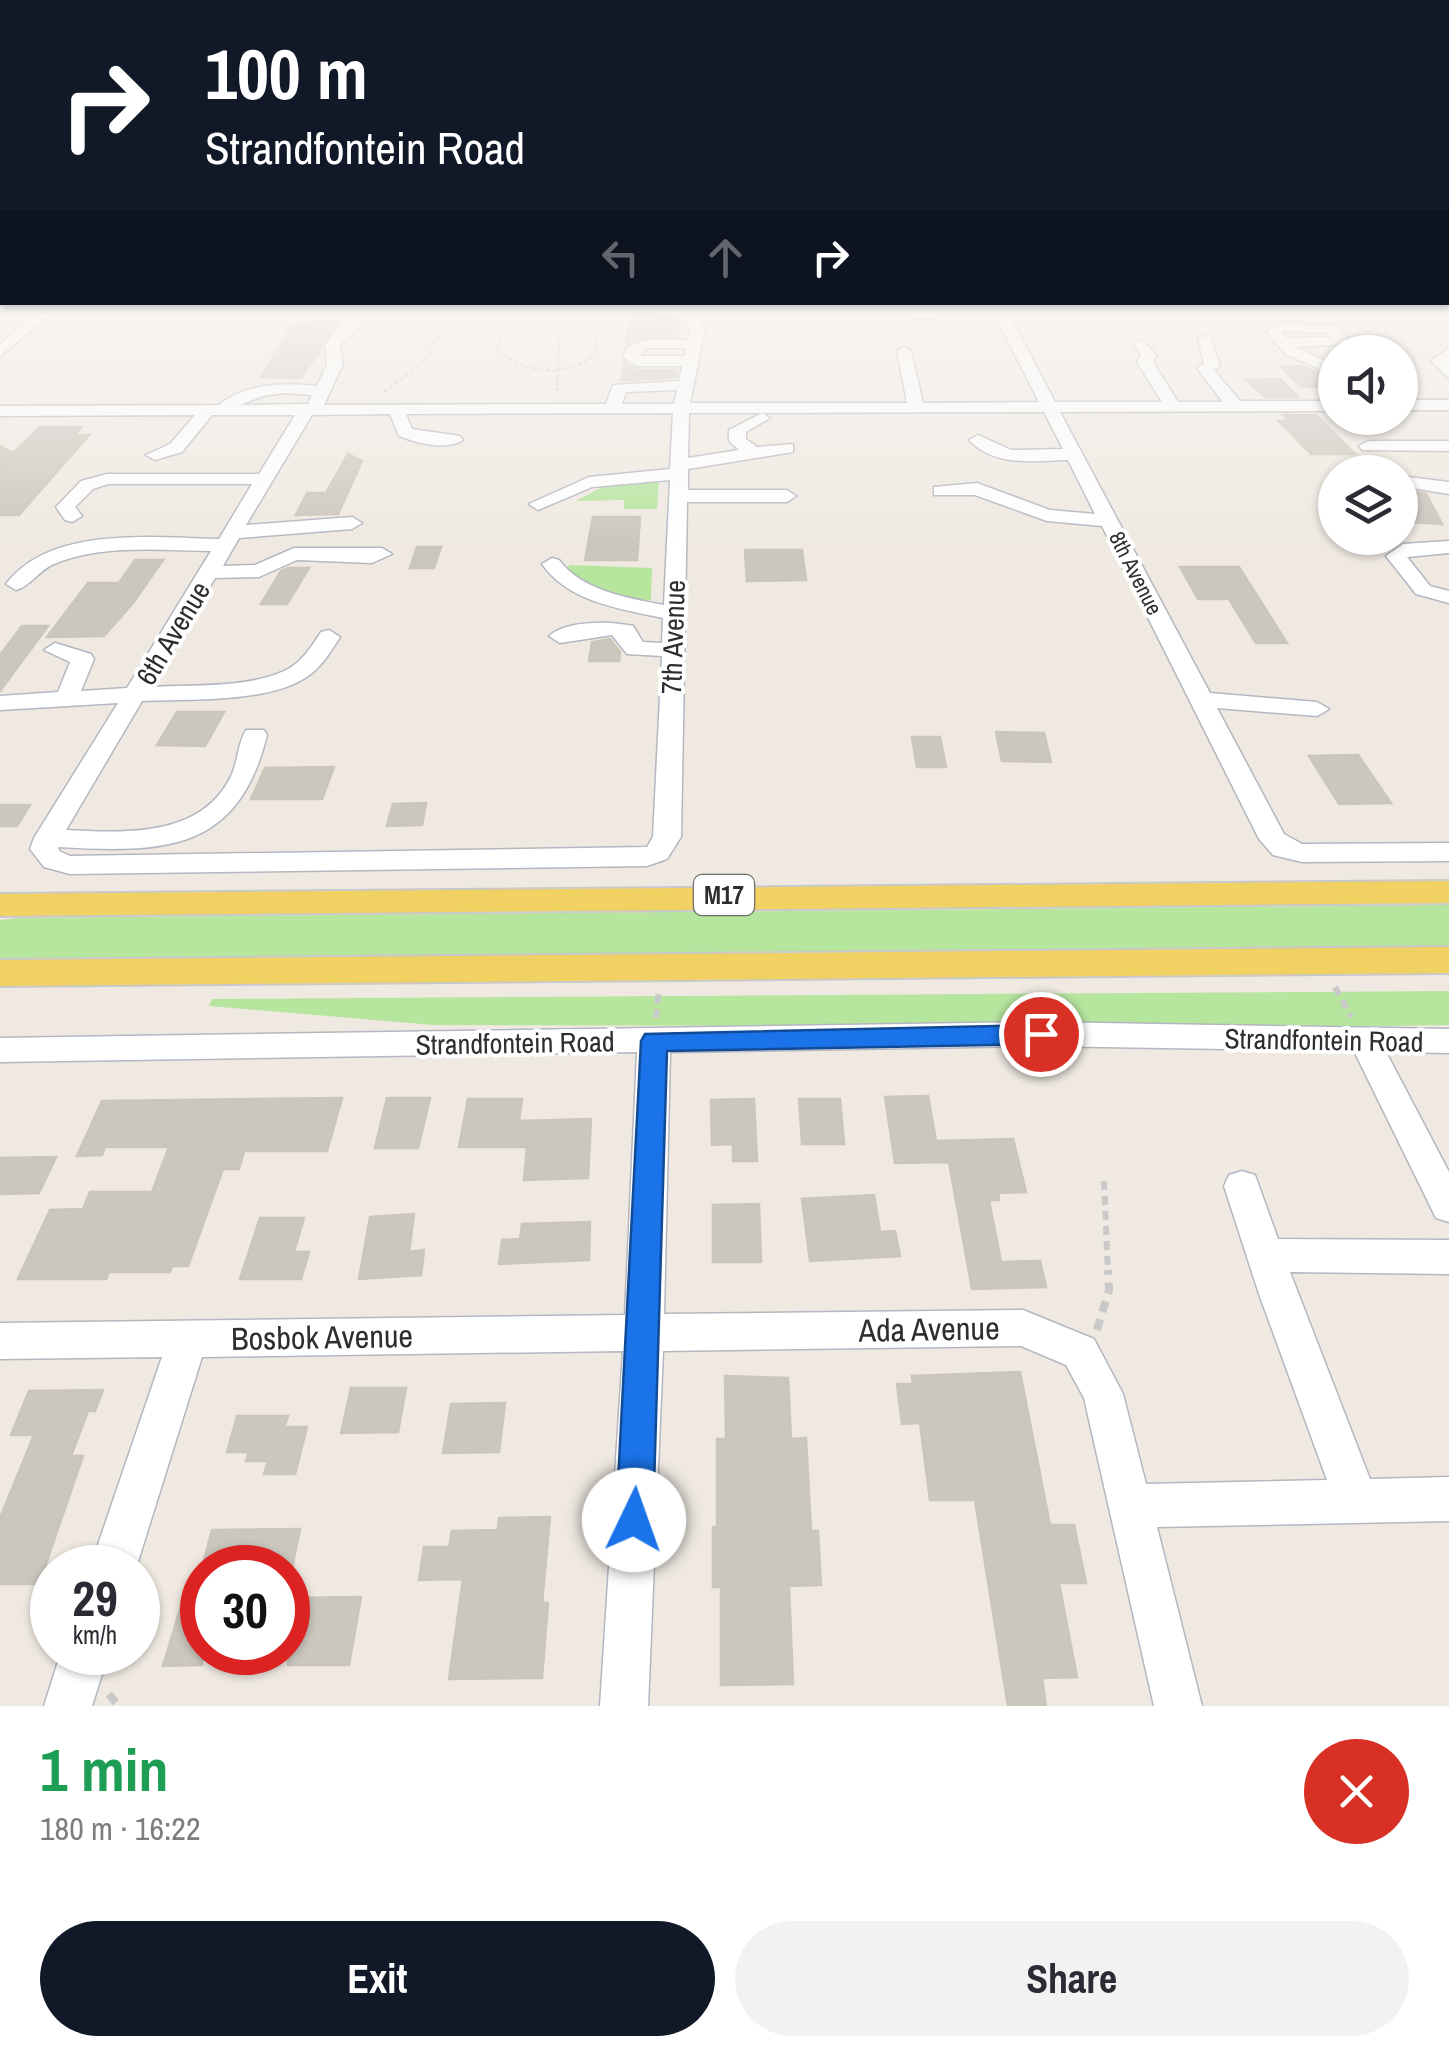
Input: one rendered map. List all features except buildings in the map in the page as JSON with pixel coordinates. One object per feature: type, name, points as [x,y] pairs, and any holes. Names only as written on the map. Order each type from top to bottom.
[{"type":"main road","name":"M17","points":[[0,905],[749,895],[1449,892]]},
{"type":"main road","points":[[0,974],[1449,960]]},
{"type":"street","name":"6th Avenue","points":[[48,847],[136,694],[324,387]]},
{"type":"street","name":"7th Avenue","points":[[48,847],[55,863],[70,865],[647,857],[657,853],[666,837],[678,478],[686,387]]},
{"type":"street","points":[[910,387],[916,407]]},
{"type":"street","name":"8th Avenue","points":[[1040,387],[1272,839],[1283,849],[1302,853],[1449,852]]},
{"type":"street","points":[[1160,387],[1172,406]]},
{"type":"street","points":[[1219,387],[1235,406]]},
{"type":"street","points":[[0,411],[215,410],[315,404],[369,409],[613,408],[684,397],[916,407],[1318,403]]},
{"type":"street","points":[[1418,405],[1444,413]]},
{"type":"street","points":[[396,409],[405,432],[418,438],[454,440]]},
{"type":"street","points":[[156,454],[176,448],[215,410]]},
{"type":"street","points":[[754,454],[738,441],[737,430],[754,418],[762,418]]},
{"type":"street","points":[[978,440],[989,450],[1004,454],[1076,454]]},
{"type":"street","points":[[1368,446],[1449,446]]},
{"type":"street","points":[[678,478],[787,448]]},
{"type":"street","points":[[538,504],[589,482],[678,478],[788,496]]},
{"type":"street","points":[[72,516],[65,508],[76,493],[107,479],[267,479]]},
{"type":"street","points":[[1418,484],[1449,488]]},
{"type":"street","points":[[941,491],[977,489],[1046,515],[1110,521]]},
{"type":"street","points":[[16,584],[34,565],[58,556],[352,524]]},
{"type":"street","points":[[1449,547],[1402,550],[1396,556],[1423,590],[1449,597]]},
{"type":"street","points":[[210,572],[259,572],[294,554],[382,554]]},
{"type":"street","points":[[552,564],[561,578],[602,596],[674,613]]},
{"type":"street","points":[[560,636],[612,628],[625,631],[635,648],[672,650]]},
{"type":"street","points":[[0,702],[247,688],[273,683],[293,676],[313,661],[329,637]]},
{"type":"street","points":[[55,650],[83,660],[70,685],[69,698]]},
{"type":"street","points":[[1202,700],[1317,709]]},
{"type":"street","points":[[48,847],[146,839],[198,826],[224,809],[235,792],[252,761],[256,735]]},
{"type":"street","name":"Strandfontein Road","points":[[0,1050],[1041,1034],[1364,1042],[1449,1040]]},
{"type":"street","points":[[624,1706],[644,1333],[654,1041]]},
{"type":"street","points":[[1364,1042],[1449,1207]]},
{"type":"street","points":[[1242,1186],[1356,1501]]},
{"type":"street","points":[[1265,1255],[1449,1258]]},
{"type":"street","name":"Ada Avenue","points":[[644,1333],[1023,1328],[1080,1352]]},
{"type":"street","name":"Bosbok Avenue","points":[[0,1341],[644,1333]]},
{"type":"street","points":[[121,1545],[188,1339]]},
{"type":"street","points":[[1080,1352],[1103,1394],[1178,1706]]},
{"type":"street","points":[[1130,1506],[1449,1499]]},
{"type":"street","points":[[68,1706],[78,1675]]},
{"type":"path","points":[[369,409],[390,387]]},
{"type":"path","points":[[554,408],[557,387]]},
{"type":"path","points":[[1080,1352],[1100,1326],[1109,1290],[1104,1181]]},
{"type":"green space","points":[[659,481],[657,509],[624,509],[624,500],[576,501],[602,487]]},
{"type":"green space","points":[[569,565],[652,568],[651,600],[629,598],[597,587],[567,573]]},
{"type":"green space","points":[[1449,905],[1449,946],[0,960],[0,920],[18,918]]},
{"type":"green space","points":[[1449,991],[1449,1025],[1316,1027],[434,1025],[209,1006],[212,999]]},
{"type":"route","points":[[634,1520],[654,1041],[1041,1034]]}]
